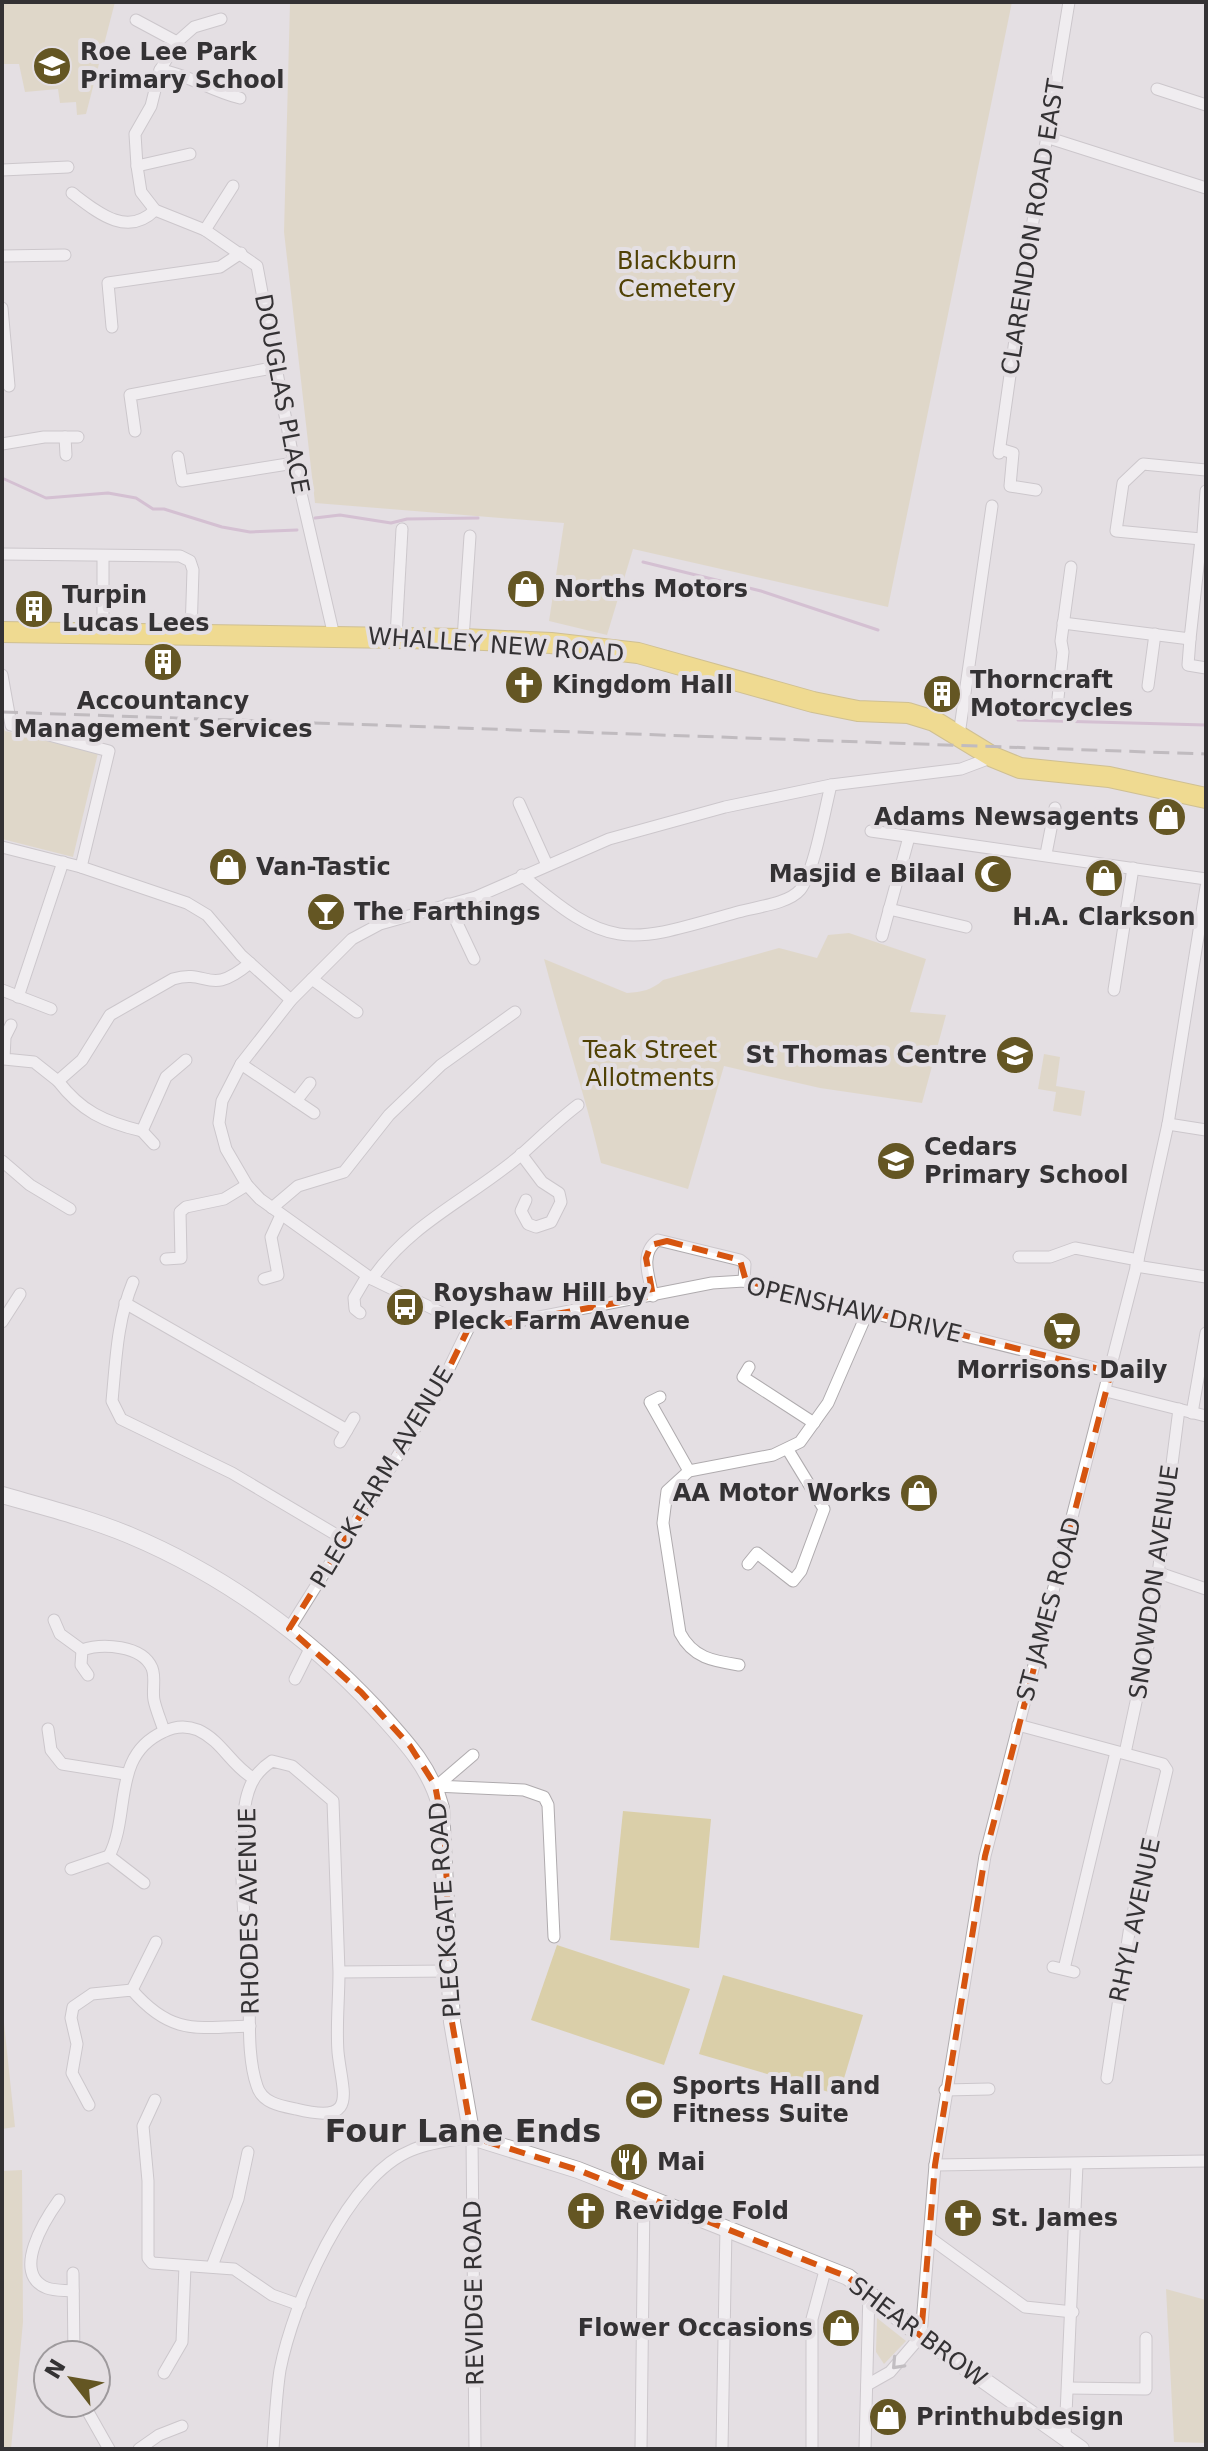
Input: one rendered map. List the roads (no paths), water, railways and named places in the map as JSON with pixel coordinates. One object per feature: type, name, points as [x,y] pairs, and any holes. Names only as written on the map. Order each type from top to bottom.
[{"type":"highway","name":"WHALLEY NEW ROAD","points":[[2,632],[191,632],[463,639],[551,643],[638,653],[813,702],[858,711],[908,713],[934,721],[993,757],[1020,768],[1109,777],[1206,798]]},
{"type":"main road","name":"PLECKGATE ROAD","points":[[2,1495],[152,1546],[220,1582],[311,1647],[361,1692],[410,1746],[435,1786],[445,1838],[452,2022],[472,2137]]},
{"type":"main road","name":"SHEAR BROW","points":[[472,2137],[527,2151],[826,2267],[869,2291],[921,2336],[1081,2449]]},
{"type":"street","name":"CLARENDON ROAD EAST","points":[[1036,490],[1010,486],[1013,453],[1000,451],[1069,2]]},
{"type":"street","points":[[72,193],[109,220],[125,223],[144,221],[155,210],[141,192],[135,134],[151,106],[160,70],[177,42],[194,27],[221,19]]},
{"type":"street","points":[[136,20],[177,42]]},
{"type":"street","points":[[160,70],[194,78],[211,91],[240,98]]},
{"type":"street","points":[[1157,89],[1206,105]]},
{"type":"street","points":[[1046,137],[1206,188]]},
{"type":"street","points":[[137,166],[190,154]]},
{"type":"street","points":[[2,170],[68,167]]},
{"type":"street","points":[[205,230],[233,186]]},
{"type":"street","name":"DOUGLAS PLACE","points":[[155,210],[205,230],[257,266],[294,463],[334,636]]},
{"type":"street","points":[[112,327],[108,283],[220,267],[241,253]]},
{"type":"street","points":[[2,256],[65,255]]},
{"type":"street","points":[[2,308],[9,386]]},
{"type":"street","points":[[135,431],[130,395],[277,367]]},
{"type":"street","points":[[65,437],[66,455]]},
{"type":"street","points":[[2,444],[20,439],[78,437]]},
{"type":"street","points":[[178,457],[182,481],[294,463]]},
{"type":"street","points":[[1203,535],[1116,531],[1123,483],[1143,464],[1206,470]]},
{"type":"street","points":[[1206,491],[1188,665],[1206,668]]},
{"type":"street","points":[[959,735],[992,506]]},
{"type":"street","points":[[396,637],[402,529]]},
{"type":"street","points":[[463,639],[470,536]]},
{"type":"street","points":[[2,554],[180,556],[190,561],[191,632]]},
{"type":"street","points":[[103,556],[103,631]]},
{"type":"street","points":[[1058,698],[1063,623],[1071,567]]},
{"type":"street","points":[[1063,623],[1190,639]]},
{"type":"street","points":[[1148,686],[1155,634]]},
{"type":"street","points":[[2,675],[11,725],[109,751],[81,867]]},
{"type":"street","name":"OPENSHAW DRIVE","points":[[993,757],[961,769],[831,785],[725,807],[609,839],[476,897],[413,912],[366,932],[352,939],[291,1000],[241,1064],[222,1101],[219,1123],[226,1149],[247,1185],[276,1212],[369,1277],[471,1323],[508,1323],[712,1283],[744,1281],[1111,1372]]},
{"type":"street","points":[[522,875],[568,912],[610,935],[635,936],[673,931],[791,897],[806,879],[831,785]]},
{"type":"street","points":[[519,803],[547,865]]},
{"type":"street","points":[[1046,854],[1055,808]]},
{"type":"street","points":[[871,831],[1206,879]]},
{"type":"street","points":[[882,936],[909,837]]},
{"type":"street","points":[[2,847],[81,867],[197,909],[216,923],[250,963],[291,1000]]},
{"type":"street","points":[[18,997],[63,862]]},
{"type":"street","points":[[1114,990],[1133,868]]},
{"type":"street","name":"ST JAMES ROAD","points":[[921,2336],[935,2165],[945,2090],[985,1856],[1137,1263],[1168,1124],[1206,887]]},
{"type":"street","points":[[448,904],[474,959]]},
{"type":"street","points":[[889,909],[966,927]]},
{"type":"street","points":[[58,1081],[82,1060],[110,1015],[173,979],[183,976],[212,983],[222,981],[250,963]]},
{"type":"street","points":[[312,979],[357,1012]]},
{"type":"street","points":[[2,990],[51,1009]]},
{"type":"street","points":[[264,1279],[278,1275],[271,1237],[276,1212],[298,1186],[344,1172],[389,1115],[441,1065],[515,1012]]},
{"type":"street","points":[[11,1025],[5,1037],[4,1059],[34,1062],[58,1081],[80,1107],[96,1117],[142,1131],[154,1144]]},
{"type":"street","points":[[142,1131],[166,1077],[186,1060]]},
{"type":"street","points":[[241,1064],[314,1113]]},
{"type":"street","points":[[296,1101],[310,1083]]},
{"type":"street","points":[[360,1313],[355,1309],[354,1298],[391,1251],[412,1232],[521,1154],[578,1105]]},
{"type":"street","points":[[1168,1124],[1206,1130]]},
{"type":"street","points":[[521,1154],[542,1182],[559,1193],[561,1202],[551,1222],[536,1227],[524,1218],[521,1211],[526,1200]]},
{"type":"street","points":[[2,1161],[30,1185],[70,1209]]},
{"type":"street","points":[[166,1259],[181,1258],[180,1212],[186,1207],[224,1199],[247,1185]]},
{"type":"street","points":[[653,1296],[646,1258],[651,1245],[658,1240],[740,1260],[745,1264],[744,1281]]},
{"type":"street","points":[[1019,1257],[1050,1257],[1075,1248],[1206,1277]]},
{"type":"street","points":[[133,1282],[118,1333],[112,1401],[121,1419],[232,1473],[345,1540]]},
{"type":"street","points":[[2,1322],[20,1294]]},
{"type":"street","points":[[125,1303],[347,1430]]},
{"type":"street","points":[[739,1665],[703,1658],[688,1647],[680,1633],[662,1508],[667,1491],[689,1471],[788,1450],[800,1442],[828,1403],[868,1311]]},
{"type":"street","name":"PLECK FARM AVENUE","points":[[289,1629],[437,1393],[471,1323]]},
{"type":"street","name":"SNOWDON AVENUE","points":[[1063,1969],[1150,1637],[1156,1572],[1186,1411],[1206,1333]]},
{"type":"street","points":[[749,1367],[743,1377],[814,1423]]},
{"type":"street","points":[[1106,1391],[1206,1416]]},
{"type":"street","points":[[660,1397],[650,1402],[689,1471]]},
{"type":"street","points":[[340,1442],[354,1418]]},
{"type":"street","points":[[748,1564],[757,1553],[793,1581],[801,1571],[824,1509],[788,1450]]},
{"type":"street","points":[[1156,1572],[1206,1589]]},
{"type":"street","points":[[54,1620],[60,1634],[82,1650]]},
{"type":"street","points":[[82,1650],[102,1645],[122,1648],[146,1660],[153,1672],[154,1701],[164,1731]]},
{"type":"street","points":[[295,1679],[311,1647]]},
{"type":"street","points":[[82,1650],[81,1665],[88,1675]]},
{"type":"street","points":[[1018,1725],[1121,1752]]},
{"type":"street","points":[[109,1856],[120,1826],[125,1774],[142,1746],[164,1731],[189,1726],[202,1732],[221,1747],[233,1765],[253,1778]]},
{"type":"street","points":[[48,1729],[51,1750],[62,1764],[125,1774]]},
{"type":"street","name":"RHYL AVENUE","points":[[1107,2078],[1130,1926],[1167,1770],[1163,1764],[1121,1752]]},
{"type":"street","points":[[435,1786],[445,1782],[473,1755]]},
{"type":"street","name":"RHODES AVENUE","points":[[272,1761],[283,1762],[323,1789],[333,1801],[339,1972],[338,2053],[346,2088],[337,2110],[323,2115],[276,2104],[260,2094],[255,2083],[250,2026],[244,1827],[253,1778],[272,1761]]},
{"type":"street","points":[[435,1786],[524,1790],[544,1797],[548,1805],[554,1937]]},
{"type":"street","points":[[71,1869],[109,1856]]},
{"type":"street","points":[[109,1856],[144,1883]]},
{"type":"street","points":[[132,1990],[156,1942]]},
{"type":"street","points":[[339,1972],[449,1971]]},
{"type":"street","points":[[132,1990],[152,2011],[176,2026],[250,2026]]},
{"type":"street","points":[[89,2105],[72,2073],[77,2044],[71,2018],[73,2007],[92,1994],[132,1990]]},
{"type":"street","points":[[945,2090],[989,2089]]},
{"type":"street","points":[[155,2100],[143,2126],[148,2181],[148,2258],[157,2265],[212,2266],[239,2271],[262,2290],[300,2305]]},
{"type":"street","points":[[273,2449],[280,2370],[300,2305],[343,2218],[376,2174],[412,2150],[472,2137]]},
{"type":"street","name":"REVIDGE ROAD","points":[[472,2137],[475,2449]]},
{"type":"street","points":[[212,2266],[238,2199],[248,2152]]},
{"type":"street","points":[[935,2165],[1206,2161]]},
{"type":"street","points":[[1065,2437],[1073,2312],[1077,2164]]},
{"type":"street","points":[[641,2449],[644,2194]]},
{"type":"street","points":[[59,2200],[34,2240],[32,2263],[36,2279],[46,2288],[73,2291]]},
{"type":"street","points":[[722,2449],[726,2227]]},
{"type":"street","points":[[930,2238],[1025,2307],[1073,2312]]},
{"type":"street","points":[[164,2373],[182,2342],[185,2266]]},
{"type":"street","points":[[812,2449],[812,2319],[826,2267]]},
{"type":"street","points":[[73,2273],[74,2339]]},
{"type":"street","points":[[865,2449],[869,2291]]},
{"type":"street","points":[[867,2385],[890,2372],[921,2336]]},
{"type":"street","points":[[1068,2388],[1146,2389],[1146,2338]]},
{"type":"street","points":[[92,2419],[109,2449]]},
{"type":"street","points":[[139,2449],[159,2435],[182,2426]]},
{"type":"waterway","points":[[2,478],[46,498],[108,493],[136,498],[153,509],[164,509],[222,527],[250,532],[297,530]]},
{"type":"waterway","points":[[315,518],[340,515],[391,523],[407,519],[478,518]]},
{"type":"waterway","points":[[643,562],[761,591],[878,630]]},
{"type":"waterway","points":[[1018,720],[1206,725]]},
{"type":"railway","points":[[2,712],[1206,754]]},
{"type":"place","name":"Roe Lee Park Primary School","points":[[52,66]]},
{"type":"place","name":"Norths Motors","points":[[526,589]]},
{"type":"place","name":"Turpin Lucas Lees","points":[[34,609]]},
{"type":"place","name":"Accountancy Management Services","points":[[163,662]]},
{"type":"place","name":"Kingdom Hall","points":[[524,685]]},
{"type":"place","name":"Thorncraft Motorcycles","points":[[942,694]]},
{"type":"place","name":"Adams Newsagents","points":[[1167,817]]},
{"type":"place","name":"Van-Tastic","points":[[228,867]]},
{"type":"place","name":"Masjid e Bilaal","points":[[993,874]]},
{"type":"place","name":"H.A. Clarkson","points":[[1104,878]]},
{"type":"place","name":"The Farthings","points":[[326,912]]},
{"type":"place","name":"St Thomas Centre","points":[[1015,1055]]},
{"type":"place","name":"Cedars Primary School","points":[[896,1161]]},
{"type":"place","name":"Royshaw Hill by Pleck Farm Avenue","points":[[405,1307]]},
{"type":"place","name":"Morrisons Daily","points":[[1062,1331]]},
{"type":"place","name":"AA Motor Works","points":[[919,1493]]},
{"type":"place","name":"Sports Hall and Fitness Suite","points":[[644,2100]]},
{"type":"place","name":"Mai","points":[[629,2162]]},
{"type":"place","name":"Revidge Fold","points":[[586,2211]]},
{"type":"place","name":"St. James","points":[[963,2218]]},
{"type":"place","name":"Flower Occasions","points":[[841,2328]]},
{"type":"place","name":"Printhubdesign","points":[[888,2417]]},
{"type":"district","name":"Four Lane Ends","points":[[463,2131]]},
{"type":"park label","name":"Blackburn Cemetery","points":[[677,275]]},
{"type":"park label","name":"Teak Street Allotments","points":[[650,1064]]}]
